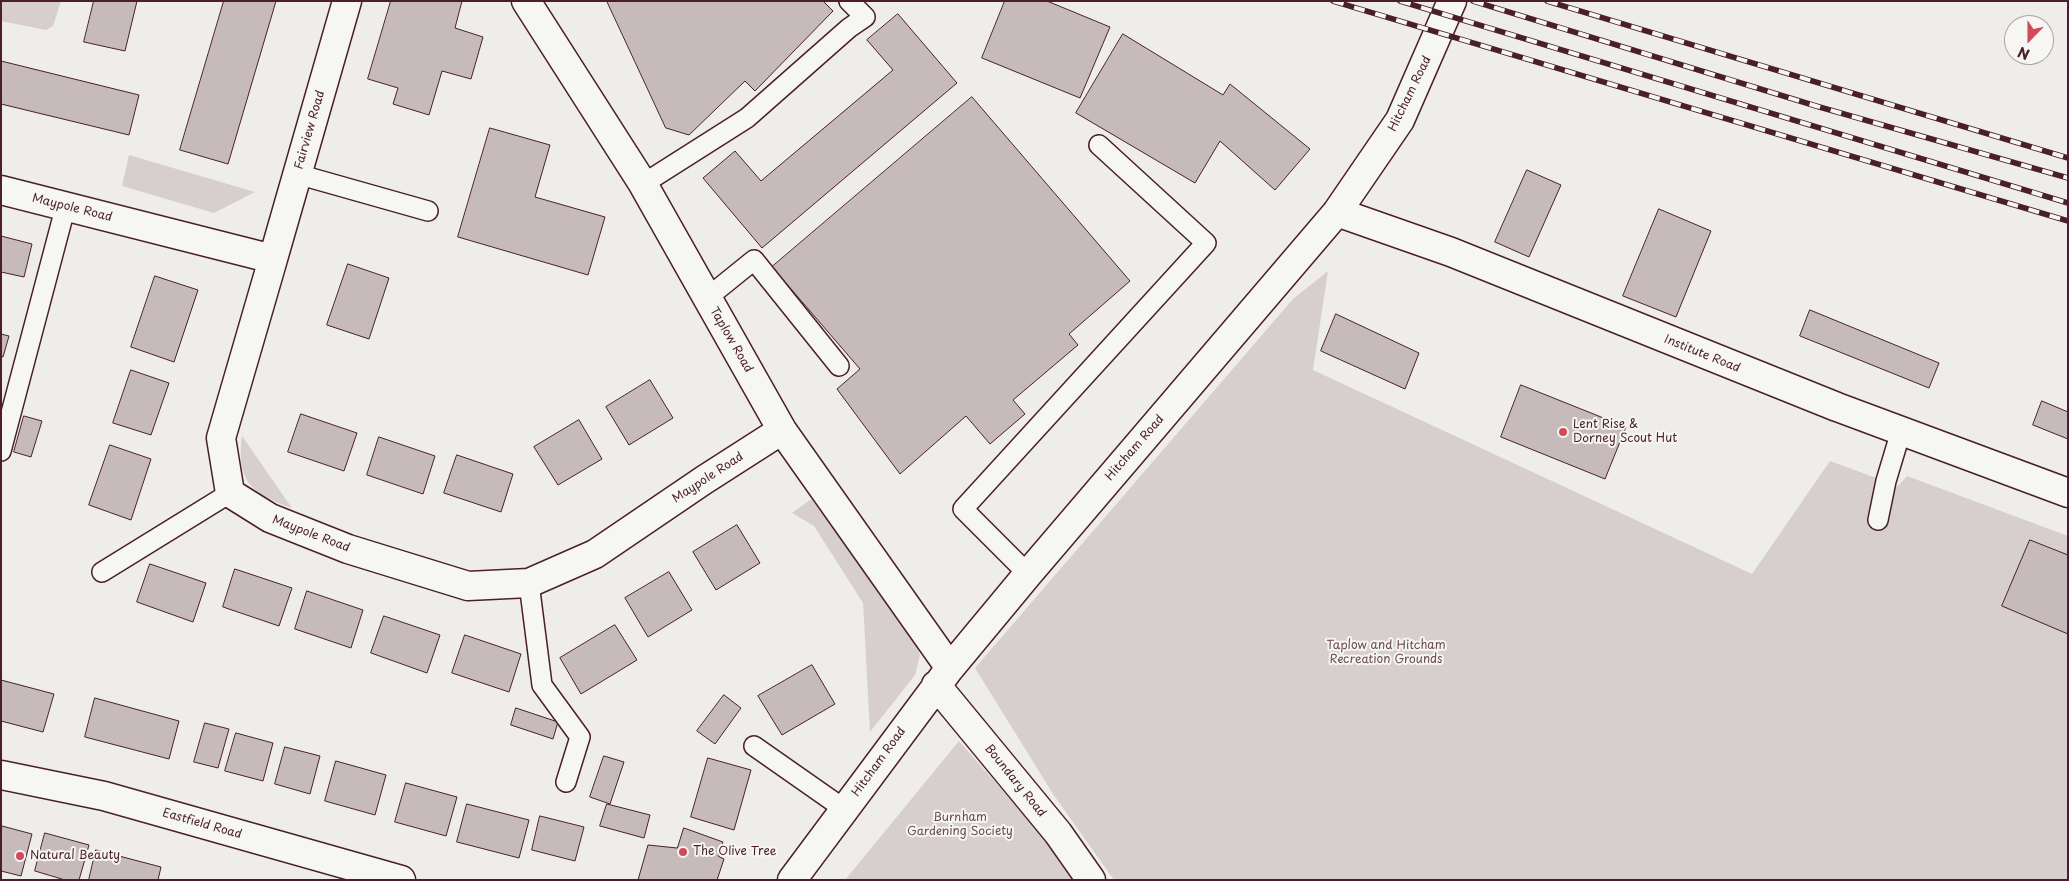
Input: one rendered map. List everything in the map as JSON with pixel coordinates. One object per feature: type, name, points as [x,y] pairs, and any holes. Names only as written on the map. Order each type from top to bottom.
[{"type":"street","name":"Fairview Road","points":[[273,259],[347,1]]},
{"type":"street","name":"Taplow Road","points":[[526,1],[643,184],[782,430],[943,676]]},
{"type":"street","name":"Hitcham Road","points":[[792,880],[943,676],[1337,212],[1400,120],[1452,1]]},
{"type":"street","name":"Maypole Road","points":[[1,190],[273,259]]},
{"type":"street","name":"Institute Road","points":[[1337,212],[1452,252],[1728,364],[2068,493]]},
{"type":"street","points":[[230,493],[221,438],[273,259]]},
{"type":"street","name":"Maypole Road","points":[[230,493],[270,518],[304,532],[348,549],[468,586],[529,582],[595,554],[782,430]]},
{"type":"street","name":"Boundary Road","points":[[943,676],[1091,880]]},
{"type":"street","name":"Eastfield Road","points":[[1,774],[104,796],[401,880]]},
{"type":"lane","points":[[643,184],[747,118],[849,28],[865,17],[849,1]]},
{"type":"lane","points":[[1028,574],[964,509],[1206,243],[1099,145]]},
{"type":"lane","points":[[297,174],[428,211]]},
{"type":"lane","points":[[1,451],[66,205]]},
{"type":"lane","points":[[707,298],[754,260],[839,366]]},
{"type":"lane","points":[[1878,520],[1886,481],[1901,431]]},
{"type":"lane","points":[[102,572],[230,493]]},
{"type":"lane","points":[[529,582],[542,685],[580,737],[566,782]]},
{"type":"lane","points":[[754,746],[844,809]]},
{"type":"green space","points":[[1,1],[61,1],[53,26],[46,30],[1,21]]},
{"type":"green space","points":[[129,155],[255,192],[214,213],[122,186]]},
{"type":"green space","name":"Taplow and Hitcham Recreation Grounds","points":[[1328,271],[1313,370],[1752,574],[1830,461],[1898,486],[1907,476],[2068,536],[2068,880],[1114,880],[1053,794],[975,668],[1293,299]]},
{"type":"green space","points":[[242,436],[292,508],[266,497],[249,484],[244,475],[242,464]]},
{"type":"green space","points":[[811,499],[913,635],[920,655],[915,675],[870,732],[863,603],[814,526],[792,513]]},
{"type":"green space","name":"Burnham Gardening Society","points":[[959,741],[1058,854],[1075,880],[845,880]]},
{"type":"building","points":[[94,1],[137,1],[125,51],[84,42]]},
{"type":"building","points":[[224,1],[276,1],[228,164],[180,150]]},
{"type":"building","points":[[391,1],[462,1],[455,28],[483,37],[471,79],[442,71],[429,115],[393,104],[398,88],[368,79]]},
{"type":"building","points":[[607,1],[823,1],[833,11],[755,91],[745,81],[689,135],[666,128]]},
{"type":"building","points":[[1005,1],[1047,1],[1110,27],[1080,98],[982,58]]},
{"type":"building","points":[[898,14],[957,83],[762,248],[703,178],[735,151],[761,181],[893,70],[867,40]]},
{"type":"building","points":[[1123,34],[1223,95],[1230,84],[1310,149],[1275,190],[1220,141],[1195,183],[1076,113]]},
{"type":"building","points":[[1,61],[139,95],[129,135],[1,104]]},
{"type":"building","points":[[972,97],[1130,281],[1069,334],[1078,345],[1013,400],[1025,414],[990,444],[966,416],[900,474],[837,389],[860,369],[772,267]]},
{"type":"building","points":[[490,128],[550,145],[535,197],[605,217],[588,275],[458,237]]},
{"type":"building","points":[[1527,170],[1561,185],[1529,257],[1495,242]]},
{"type":"building","points":[[1659,209],[1711,231],[1676,317],[1623,296]]},
{"type":"building","points":[[1,236],[32,244],[24,277],[1,272]]},
{"type":"building","points":[[348,264],[389,278],[369,339],[327,325]]},
{"type":"building","points":[[155,276],[198,290],[174,362],[131,347]]},
{"type":"building","points":[[1810,310],[1939,363],[1929,388],[1800,336]]},
{"type":"building","points":[[1336,314],[1419,353],[1405,389],[1321,351]]},
{"type":"building","points":[[1,334],[9,336],[3,357],[1,356]]},
{"type":"building","points":[[131,370],[169,383],[151,435],[113,423]]},
{"type":"building","points":[[650,380],[673,418],[629,445],[606,407]]},
{"type":"building","name":"Lent Rise & Dorney Scout Hut","points":[[1521,385],[1626,427],[1605,479],[1501,437]]},
{"type":"building","points":[[2042,401],[2068,412],[2068,439],[2033,425]]},
{"type":"building","points":[[301,414],[357,433],[344,471],[288,452]]},
{"type":"building","points":[[24,416],[42,421],[31,457],[14,452]]},
{"type":"building","points":[[579,420],[602,459],[558,485],[534,447]]},
{"type":"building","points":[[379,437],[435,456],[423,494],[367,475]]},
{"type":"building","points":[[110,445],[151,459],[131,520],[89,505]]},
{"type":"building","points":[[457,455],[513,474],[501,512],[444,493]]},
{"type":"building","points":[[737,525],[760,563],[716,590],[693,552]]},
{"type":"building","points":[[2030,540],[2068,555],[2068,634],[2002,606]]},
{"type":"building","points":[[150,564],[206,583],[193,622],[137,602]]},
{"type":"building","points":[[235,569],[292,588],[279,626],[223,607]]},
{"type":"building","points":[[669,572],[692,610],[648,637],[625,598]]},
{"type":"building","points":[[307,591],[363,610],[351,648],[295,629]]},
{"type":"building","points":[[384,616],[440,635],[427,673],[371,653]]},
{"type":"building","points":[[615,625],[637,660],[581,694],[560,658]]},
{"type":"building","points":[[465,635],[521,654],[509,692],[452,673]]},
{"type":"building","points":[[812,665],[835,704],[782,735],[758,696]]},
{"type":"building","points":[[1,680],[54,694],[43,732],[1,721]]},
{"type":"building","points":[[724,695],[741,708],[715,744],[697,731]]},
{"type":"building","points":[[95,698],[179,721],[169,759],[85,737]]},
{"type":"building","points":[[516,708],[558,722],[553,739],[511,725]]},
{"type":"building","points":[[205,723],[229,729],[218,768],[194,762]]},
{"type":"building","points":[[236,733],[273,743],[263,781],[225,771]]},
{"type":"building","points":[[285,747],[320,756],[310,794],[275,784]]},
{"type":"building","points":[[604,756],[624,762],[610,804],[590,797]]},
{"type":"building","points":[[708,758],[751,770],[734,830],[691,817]]},
{"type":"building","points":[[336,761],[386,775],[375,815],[325,801]]},
{"type":"building","points":[[406,783],[457,797],[446,836],[395,822]]},
{"type":"building","points":[[467,804],[529,820],[519,858],[457,842]]},
{"type":"building","points":[[607,804],[650,815],[644,838],[600,826]]},
{"type":"building","points":[[540,816],[584,827],[575,861],[532,850]]},
{"type":"building","points":[[2,826],[32,834],[21,876],[1,871]]},
{"type":"building","name":"The Olive Tree","points":[[684,828],[723,842],[718,856],[724,859],[717,880],[638,880],[648,845],[677,848]]},
{"type":"building","points":[[45,833],[89,845],[79,880],[65,880],[35,871]]},
{"type":"building","points":[[96,850],[161,867],[158,880],[89,880]]},
{"type":"railway","points":[[1333,1],[2068,221]]},
{"type":"railway","points":[[1400,1],[2068,203]]},
{"type":"railway","points":[[1473,1],[1816,106],[2068,178]]},
{"type":"railway","points":[[1547,1],[2068,158]]},
{"type":"place","name":"Lent Rise & Dorney Scout Hut","points":[[1563,432]]},
{"type":"place","name":"The Olive Tree","points":[[683,852]]},
{"type":"place","name":"Natural Beauty","points":[[20,856]]}]
